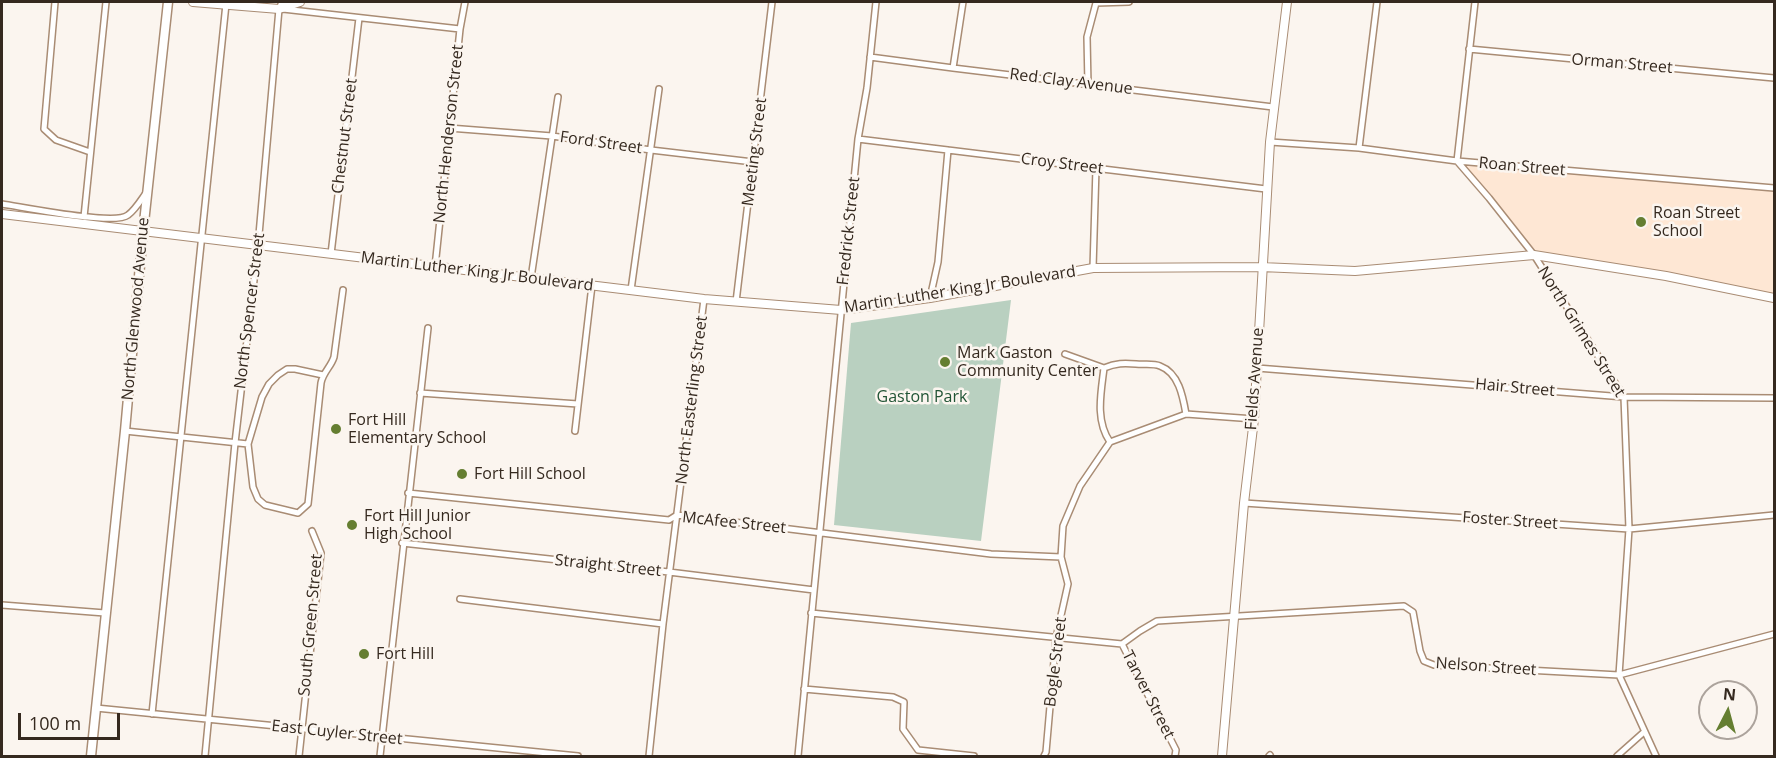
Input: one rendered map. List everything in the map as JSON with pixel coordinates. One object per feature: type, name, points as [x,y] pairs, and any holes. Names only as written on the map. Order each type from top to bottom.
[{"type":"main road","name":"North Glenwood Avenue","points":[[91,756],[168,2]]},
{"type":"street","points":[[55,2],[44,129],[56,140],[90,152]]},
{"type":"street","points":[[84,217],[106,2]]},
{"type":"street","points":[[192,2],[281,5],[359,18],[460,29]]},
{"type":"street","points":[[281,5],[300,2]]},
{"type":"street","name":"North Henderson Street","points":[[435,267],[460,29],[465,2]]},
{"type":"street","name":"Meeting Street","points":[[736,302],[772,2]]},
{"type":"street","name":"Fredrick Street","points":[[798,756],[858,139],[867,88],[876,2]]},
{"type":"street","points":[[953,68],[963,2]]},
{"type":"street","points":[[1088,84],[1087,37],[1096,2],[1128,2]]},
{"type":"street","name":"Fields Avenue","points":[[1222,756],[1244,503],[1254,419],[1266,189],[1273,107],[1287,2]]},
{"type":"street","points":[[1359,148],[1377,2]]},
{"type":"street","points":[[1457,161],[1475,2]]},
{"type":"street","points":[[152,714],[226,4]]},
{"type":"street","name":"North Spencer Street","points":[[205,756],[281,5]]},
{"type":"street","name":"Chestnut Street","points":[[331,254],[359,18]]},
{"type":"street","name":"Orman Street","points":[[1469,49],[1774,78]]},
{"type":"street","name":"Red Clay Avenue","points":[[870,57],[1273,107]]},
{"type":"street","points":[[631,290],[659,88]]},
{"type":"street","points":[[531,278],[558,98]]},
{"type":"street","name":"Ford Street","points":[[449,128],[552,136],[753,162]]},
{"type":"street","name":"Croy Street","points":[[858,139],[1266,189]]},
{"type":"street","name":"Roan Street","points":[[1270,142],[1359,148],[1457,161],[1774,188]]},
{"type":"street","points":[[930,298],[938,261],[948,150]]},
{"type":"street","name":"North Grimes Street","points":[[1457,161],[1490,198],[1534,255],[1624,397],[1629,530],[1619,675]]},
{"type":"street","points":[[1093,268],[1096,168]]},
{"type":"street","points":[[2,204],[117,220],[128,216],[147,192]]},
{"type":"street","name":"Martin Luther King Jr Boulevard","points":[[2,214],[704,299],[841,310],[930,298],[1093,268],[1262,267],[1355,271],[1534,255],[1666,276],[1774,298]]},
{"type":"street","points":[[575,430],[592,285]]},
{"type":"street","points":[[323,375],[287,369],[269,384],[262,397],[248,444],[253,488],[258,499],[266,506],[298,513],[308,504],[323,375],[332,365],[334,357],[343,290]]},
{"type":"street","name":"North Easterling Street","points":[[649,756],[669,572],[704,299]]},
{"type":"street","points":[[380,756],[402,543],[428,328]]},
{"type":"street","points":[[1065,354],[1104,368],[1114,363],[1159,366],[1176,380],[1183,395],[1186,414]]},
{"type":"street","points":[[1104,368],[1100,407],[1102,426],[1110,442],[1186,414],[1254,419]]},
{"type":"street","name":"Hair Street","points":[[1257,368],[1624,397],[1774,398]]},
{"type":"street","points":[[420,393],[578,404]]},
{"type":"street","points":[[125,430],[248,444]]},
{"type":"street","name":"Bogle Street","points":[[1045,754],[1056,638],[1068,584],[1061,557],[1063,525],[1080,486],[1110,442]]},
{"type":"street","name":"McAfee Street","points":[[408,493],[669,520],[678,515],[992,554],[1061,557]]},
{"type":"street","name":"Foster Street","points":[[1244,503],[1629,530],[1774,515]]},
{"type":"street","name":"South Green Street","points":[[299,756],[321,553],[312,531]]},
{"type":"street","name":"Straight Street","points":[[402,543],[814,590]]},
{"type":"street","points":[[460,599],[663,624]]},
{"type":"street","points":[[2,605],[105,615]]},
{"type":"street","name":"Nelson Street","points":[[1234,617],[1404,606],[1413,612],[1424,661],[1434,665],[1619,675],[1774,634]]},
{"type":"street","points":[[811,613],[1122,644]]},
{"type":"street","name":"Tarver Street","points":[[1175,756],[1176,750],[1122,644],[1156,621],[1234,617]]},
{"type":"street","points":[[1619,675],[1656,756]]},
{"type":"street","points":[[804,689],[893,697],[904,702],[903,729],[918,750],[974,756]]},
{"type":"street","name":"East Cuyler Street","points":[[96,708],[578,756]]},
{"type":"street","points":[[1617,756],[1644,732]]},
{"type":"shaded area","name":"Roan Street School","points":[[1457,161],[1774,189],[1774,298],[1534,255]]},
{"type":"green space","name":"Gaston Park","points":[[1011,300],[981,541],[834,525],[851,323]]},
{"type":"place","name":"Roan Street School","points":[[1641,222]]},
{"type":"place","name":"Mark Gaston Community Center","points":[[945,362]]},
{"type":"place","name":"Fort Hill Elementary School","points":[[336,429]]},
{"type":"place","name":"Fort Hill School","points":[[462,474]]},
{"type":"place","name":"Fort Hill Junior High School","points":[[352,525]]},
{"type":"place","name":"Fort Hill","points":[[364,654]]}]
